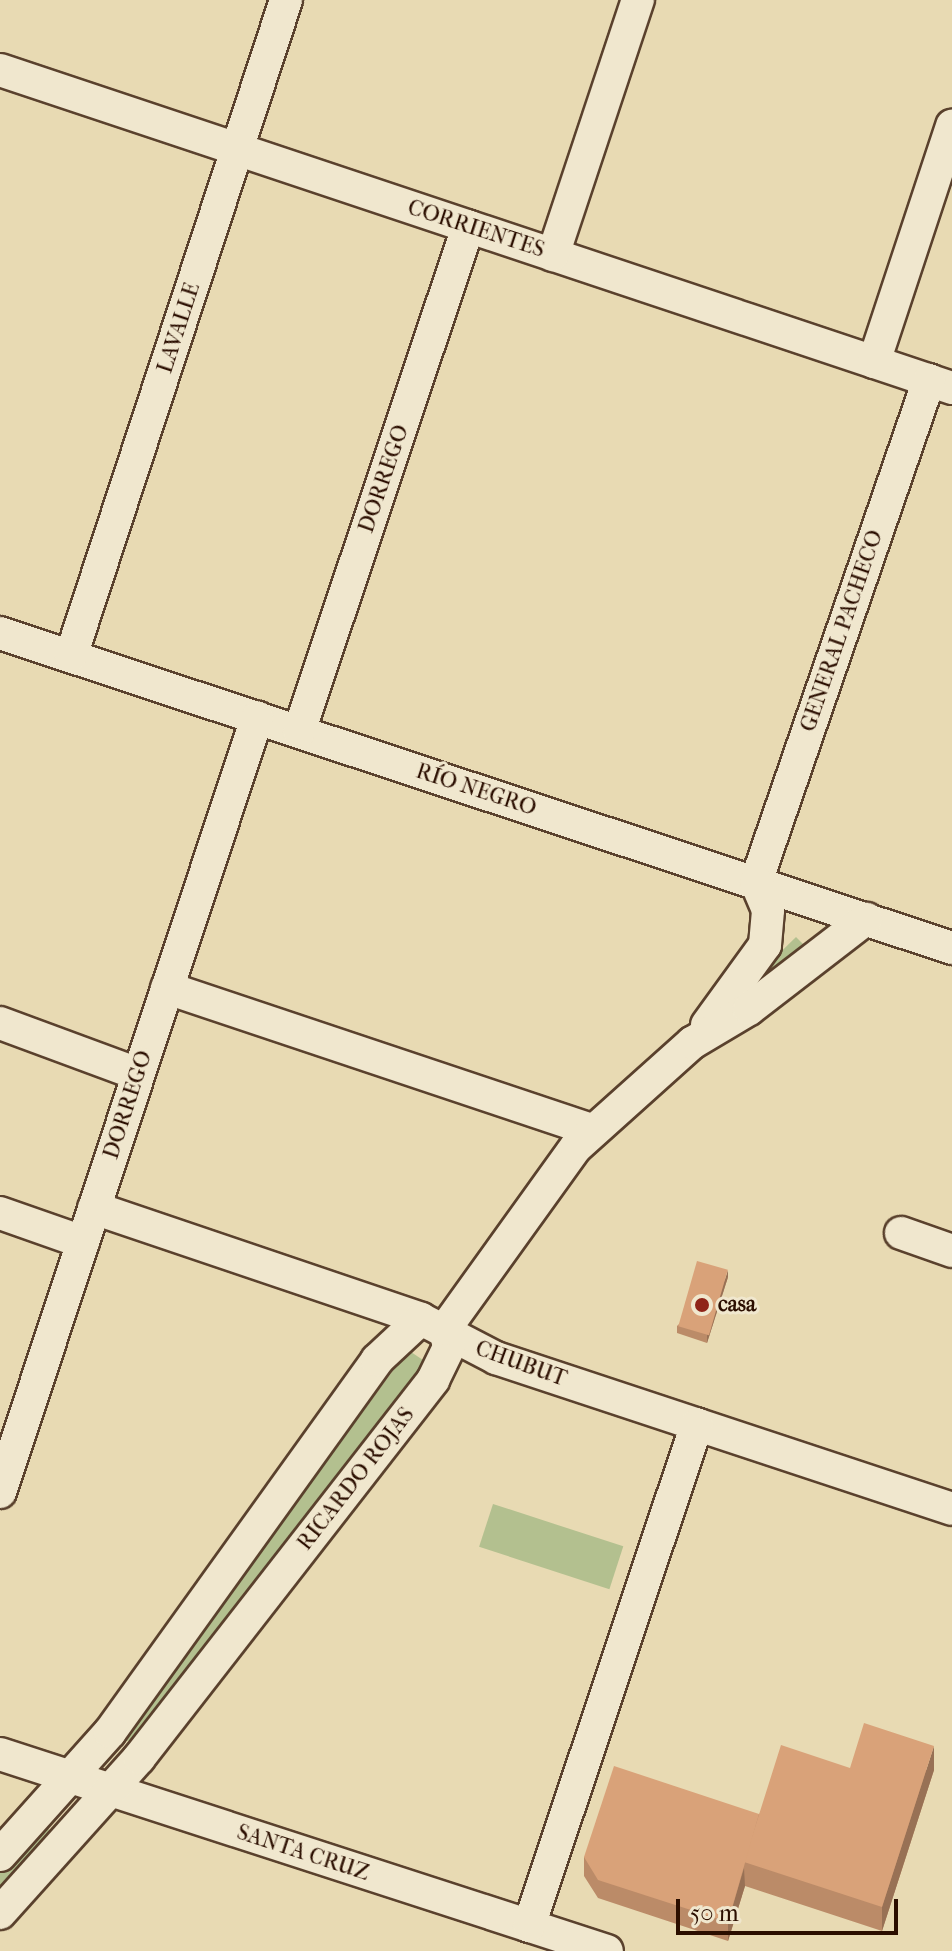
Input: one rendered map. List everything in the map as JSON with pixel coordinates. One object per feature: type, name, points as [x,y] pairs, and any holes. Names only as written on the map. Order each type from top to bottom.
[{"type":"street","name":"LAVALLE","points":[[71,656],[286,0]]},
{"type":"street","points":[[553,255],[638,0]]},
{"type":"street","name":"CORRIENTES","points":[[0,70],[940,384]]},
{"type":"street","points":[[874,362],[952,126]]},
{"type":"street","name":"DORREGO","points":[[299,732],[468,227]]},
{"type":"street","name":"GENERAL PACHECO","points":[[756,882],[940,384]]},
{"type":"street","name":"RÍO NEGRO","points":[[0,633],[952,948]]},
{"type":"street","name":"DORREGO","points":[[0,1492],[257,718]]},
{"type":"street","name":"RICARDO ROJAS","points":[[692,1043],[765,945],[768,910],[756,882]]},
{"type":"street","name":"RICARDO ROJAS","points":[[0,1855],[110,1732],[377,1360],[433,1324],[591,1130],[692,1043],[749,1009],[866,919]]},
{"type":"street","points":[[167,988],[591,1130]]},
{"type":"street","points":[[0,1023],[138,1074]]},
{"type":"street","name":"CHUBUT","points":[[94,1208],[433,1324],[496,1358],[952,1509]]},
{"type":"street","points":[[0,1213],[83,1242]]},
{"type":"street","points":[[901,1233],[952,1251]]},
{"type":"street","name":"RICARDO ROJAS","points":[[0,1913],[111,1792],[433,1380],[449,1347],[433,1324]]},
{"type":"street","points":[[529,1926],[697,1424]]},
{"type":"street","name":"SANTA CRUZ","points":[[0,1754],[607,1951]]},
{"type":"green space","points":[[796,937],[803,944],[802,950],[759,983],[753,979]]},
{"type":"green space","points":[[408,1350],[423,1360],[421,1372],[135,1740],[127,1741],[124,1738]]},
{"type":"green space","points":[[493,1504],[623,1546],[609,1589],[479,1547]]},
{"type":"green space","points":[[45,1827],[54,1833],[0,1900],[0,1871]]},
{"type":"building","name":"casa","points":[[697,1261],[728,1270],[709,1335],[678,1326]]},
{"type":"building","points":[[864,1723],[934,1746],[882,1907],[744,1862],[781,1745],[850,1768]]},
{"type":"building","points":[[614,1766],[759,1814],[728,1922],[598,1880],[584,1857]]},
{"type":"place","name":"casa","points":[[702,1305]]}]
